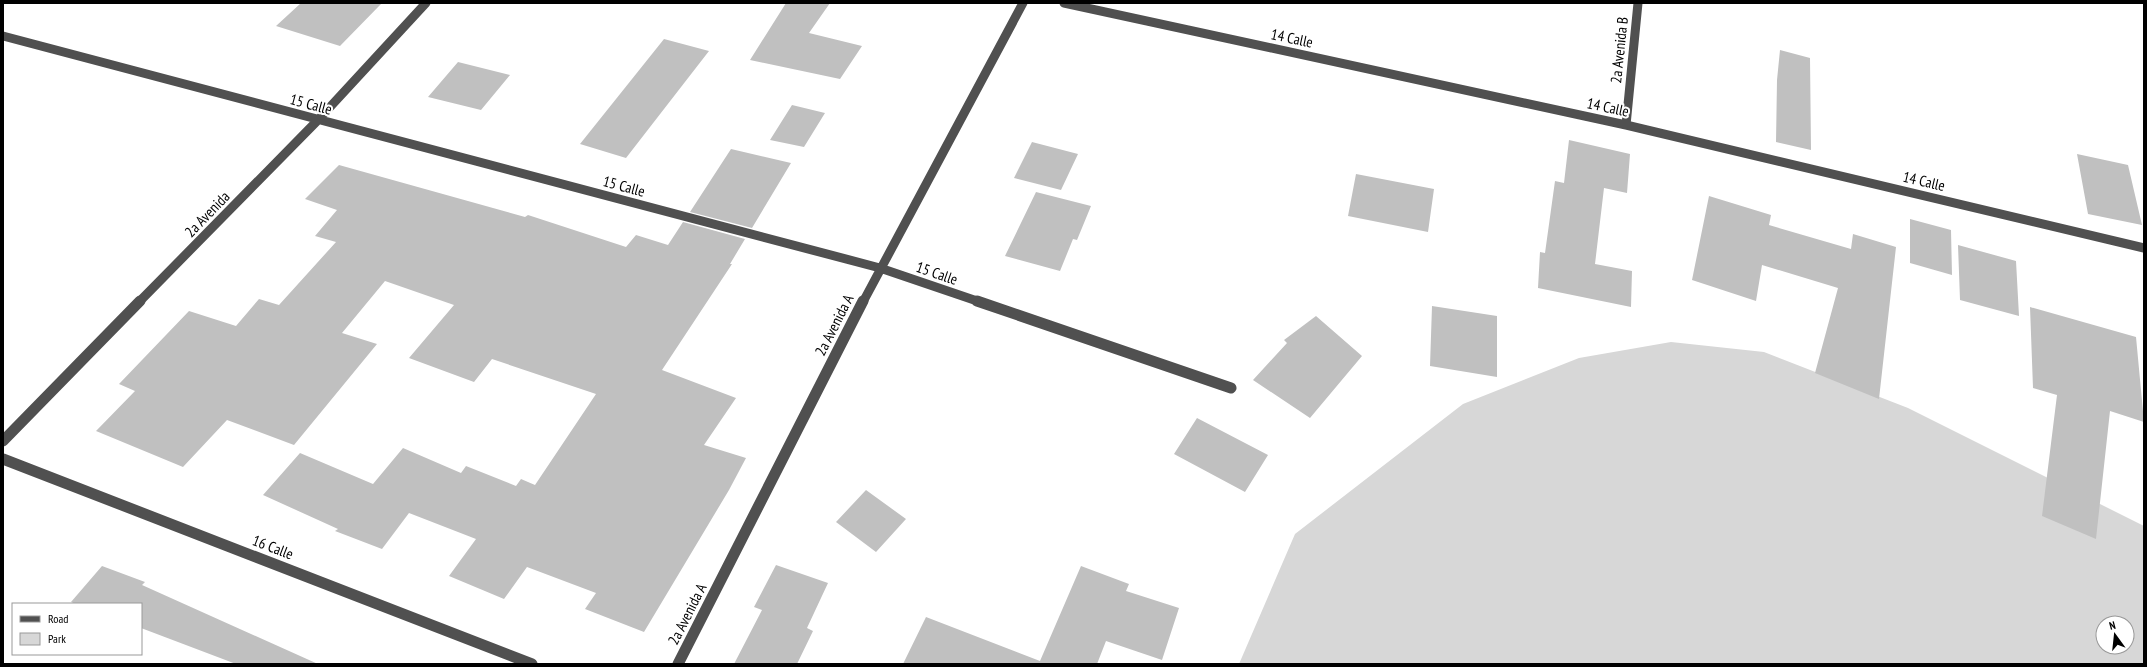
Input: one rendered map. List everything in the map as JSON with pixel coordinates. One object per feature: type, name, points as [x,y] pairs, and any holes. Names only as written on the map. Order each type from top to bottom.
[{"type":"street","name":"2a Avenida","points":[[3,441],[318,120],[426,3]]},
{"type":"street","name":"2a Avenida A","points":[[678,664],[880,268],[1023,3]]},
{"type":"street","name":"14 Calle","points":[[1064,3],[1626,125],[2144,248]]},
{"type":"street","name":"2a Avenida B","points":[[1626,125],[1638,3]]},
{"type":"street","name":"15 Calle","points":[[3,36],[880,268],[1231,388]]},
{"type":"street","name":"16 Calle","points":[[3,459],[532,664]]},
{"type":"green space","points":[[1671,342],[1764,352],[1908,408],[2144,526],[2144,664],[1239,664],[1295,534],[1463,404],[1579,358]]},
{"type":"building","points":[[301,3],[382,3],[340,46],[276,26]]},
{"type":"building","points":[[786,3],[830,3],[809,33],[862,46],[840,79],[750,60]]},
{"type":"building","points":[[664,39],[709,51],[626,158],[580,144]]},
{"type":"building","points":[[1780,50],[1810,58],[1811,150],[1776,142],[1777,80]]},
{"type":"building","points":[[458,62],[510,75],[481,110],[428,97]]},
{"type":"building","points":[[792,105],[825,113],[804,147],[770,140]]},
{"type":"building","points":[[1569,140],[1630,154],[1627,193],[1604,188],[1595,264],[1632,271],[1631,307],[1538,288],[1540,252],[1545,253],[1555,181],[1564,183]]},
{"type":"building","points":[[1032,142],[1078,154],[1061,190],[1014,178]]},
{"type":"building","points":[[731,149],[791,163],[752,228],[690,212]]},
{"type":"building","points":[[2077,154],[2128,165],[2142,225],[2088,214]]},
{"type":"building","points":[[339,165],[525,217],[528,215],[626,247],[636,235],[668,245],[683,222],[745,239],[730,264],[732,264],[662,370],[736,398],[704,445],[746,458],[729,490],[644,632],[585,609],[596,593],[527,567],[504,599],[449,576],[476,539],[409,513],[382,549],[335,531],[338,529],[263,495],[300,453],[373,484],[403,448],[461,473],[466,466],[516,486],[521,479],[535,485],[596,394],[492,359],[474,382],[409,358],[454,305],[385,281],[342,333],[377,344],[294,445],[227,420],[183,467],[96,431],[135,391],[119,384],[189,311],[236,326],[259,299],[279,305],[336,242],[315,236],[337,210],[305,199]]},
{"type":"building","points":[[1356,174],[1434,189],[1428,232],[1348,216]]},
{"type":"building","points":[[1036,192],[1091,206],[1077,240],[1073,239],[1060,271],[1005,256]]},
{"type":"building","points":[[1709,196],[1771,215],[1769,225],[1851,249],[1853,234],[1896,247],[1879,399],[1815,373],[1838,288],[1762,265],[1756,301],[1692,280]]},
{"type":"building","points":[[1910,219],[1951,230],[1952,275],[1910,263]]},
{"type":"building","points":[[1958,245],[2016,261],[2019,316],[1960,300]]},
{"type":"building","points":[[1432,306],[1497,316],[1497,377],[1430,366]]},
{"type":"building","points":[[2030,307],[2136,337],[2144,422],[2110,411],[2096,539],[2042,516],[2057,395],[2033,388]]},
{"type":"building","points":[[1316,316],[1362,356],[1310,418],[1253,380],[1287,343],[1284,340]]},
{"type":"building","points":[[1197,418],[1268,455],[1245,492],[1174,454]]},
{"type":"building","points":[[866,490],[906,519],[876,552],[836,522]]},
{"type":"building","points":[[776,565],[828,583],[807,628],[813,631],[797,664],[734,664],[762,610],[754,607]]},
{"type":"building","points":[[102,566],[145,582],[142,585],[318,664],[236,664],[142,628],[142,603],[71,602]]},
{"type":"building","points":[[1081,566],[1129,584],[1126,591],[1179,608],[1162,660],[1106,641],[1097,664],[903,664],[926,617],[1040,661]]}]
